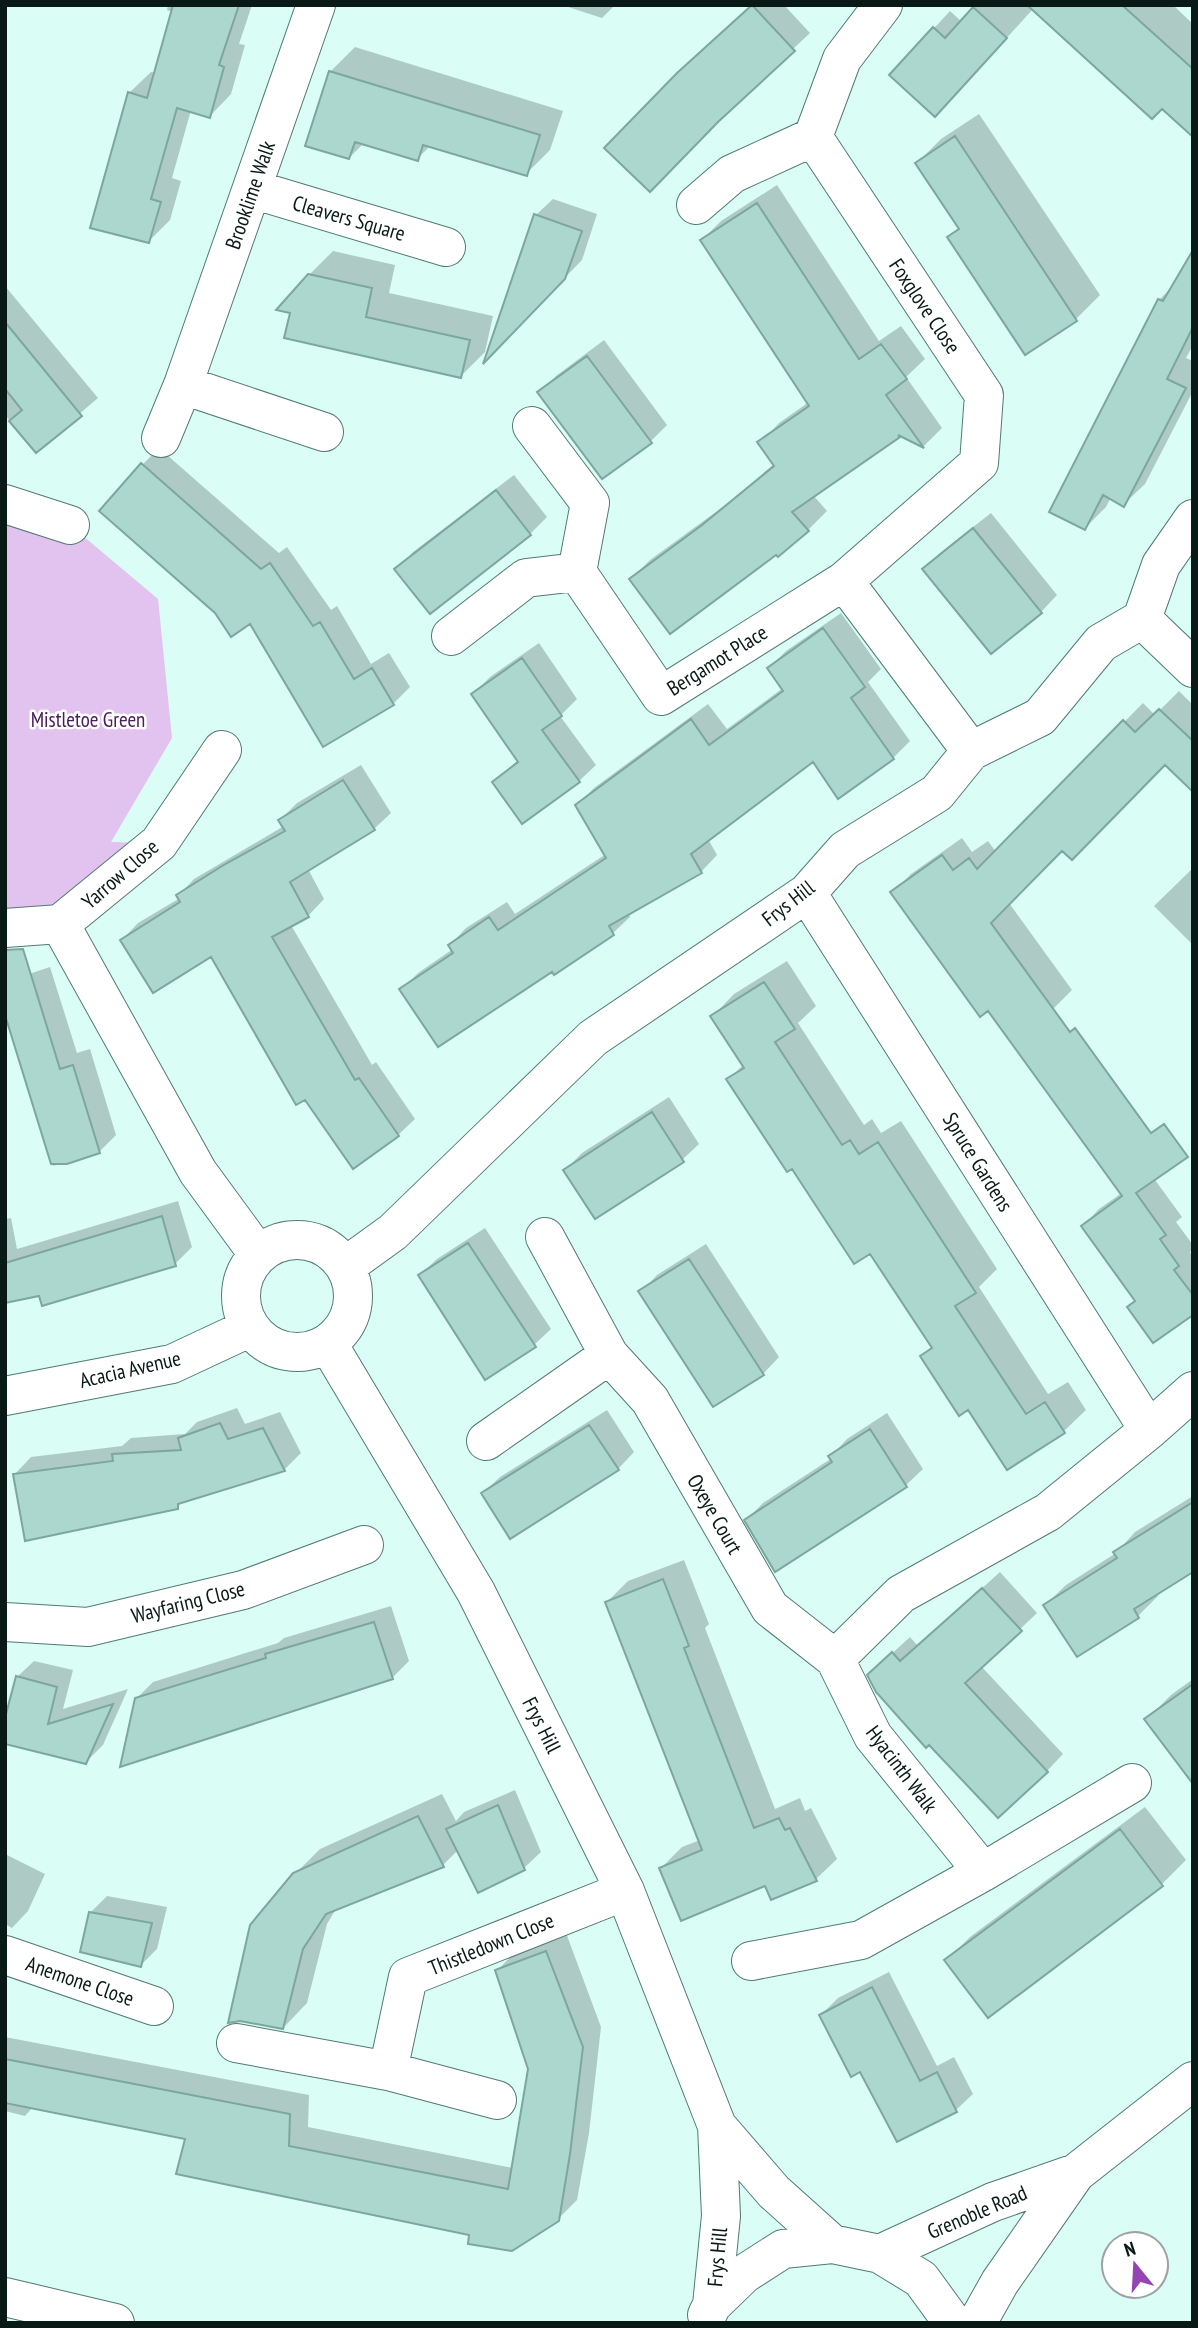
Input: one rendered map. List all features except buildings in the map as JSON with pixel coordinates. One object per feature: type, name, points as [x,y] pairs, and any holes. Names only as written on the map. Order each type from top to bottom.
[{"type":"street","name":"Brooklime Walk","points":[[161,438],[183,385],[316,5]]},
{"type":"street","points":[[696,205],[733,174],[813,137],[842,59],[883,5]]},
{"type":"street","name":"Foxglove Close","points":[[813,137],[984,395],[979,463],[844,581]]},
{"type":"street","name":"Cleavers Square","points":[[252,190],[446,247]]},
{"type":"street","points":[[183,385],[324,432]]},
{"type":"street","points":[[451,636],[526,578],[577,572],[590,503],[532,426]]},
{"type":"street","points":[[5,504],[71,525]]},
{"type":"street","points":[[1193,519],[1161,565],[1142,619],[1193,668]]},
{"type":"street","name":"Bergamot Place","points":[[577,572],[662,696],[844,581]]},
{"type":"street","points":[[844,581],[971,751]]},
{"type":"street","name":"Frys Hill","points":[[346,1266],[393,1232],[593,1038],[807,893],[845,850],[937,793],[971,751],[1040,717],[1101,643],[1142,619]]},
{"type":"street","name":"Yarrow Close","points":[[60,925],[159,843],[222,750]]},
{"type":"street","name":"Spruce Gardens","points":[[807,893],[1149,1430]]},
{"type":"street","points":[[5,928],[60,925],[198,1172],[258,1254]]},
{"type":"street","name":"Oxeye Court","points":[[545,1237],[609,1355],[650,1400],[769,1608],[835,1659]]},
{"type":"street","points":[[303,1240],[322,1245],[338,1256],[346,1266],[353,1284],[354,1304],[348,1323],[328,1344],[310,1352],[290,1353],[271,1347],[249,1328],[242,1310],[240,1290],[246,1271],[258,1254],[283,1241],[303,1240]]},
{"type":"street","name":"Acacia Avenue","points":[[5,1396],[172,1364],[249,1328]]},
{"type":"street","name":"Frys Hill","points":[[328,1344],[475,1592],[625,1891],[717,2126],[721,2216],[708,2314]]},
{"type":"street","points":[[486,1441],[609,1355]]},
{"type":"street","points":[[835,1659],[901,1594],[1048,1512],[1193,1391]]},
{"type":"street","name":"Wayfaring Close","points":[[5,1622],[88,1627],[243,1590],[364,1545]]},
{"type":"street","name":"Hyacinth Walk","points":[[835,1659],[873,1736],[982,1872]]},
{"type":"street","points":[[751,1961],[861,1940],[1132,1783]]},
{"type":"street","name":"Thistledown Close","points":[[388,2071],[408,1977],[625,1891]]},
{"type":"street","name":"Anemone Close","points":[[5,1955],[154,2006]]},
{"type":"street","points":[[236,2043],[388,2071],[497,2100]]},
{"type":"street","name":"Grenoble Road","points":[[977,2323],[1000,2282],[1076,2173],[1193,2081]]},
{"type":"street","name":"Frys Hill","points":[[717,2126],[774,2192],[832,2244]]},
{"type":"street","name":"Grenoble Road","points":[[880,2254],[993,2202],[1076,2173]]},
{"type":"street","points":[[708,2314],[744,2274],[783,2249],[832,2244],[880,2254],[920,2279],[953,2323]]},
{"type":"street","points":[[5,2297],[115,2323]]},
{"type":"green space","name":"Mistletoe Green","points":[[5,504],[70,525],[158,599],[172,738],[111,842],[159,843],[60,924],[5,928]]}]
